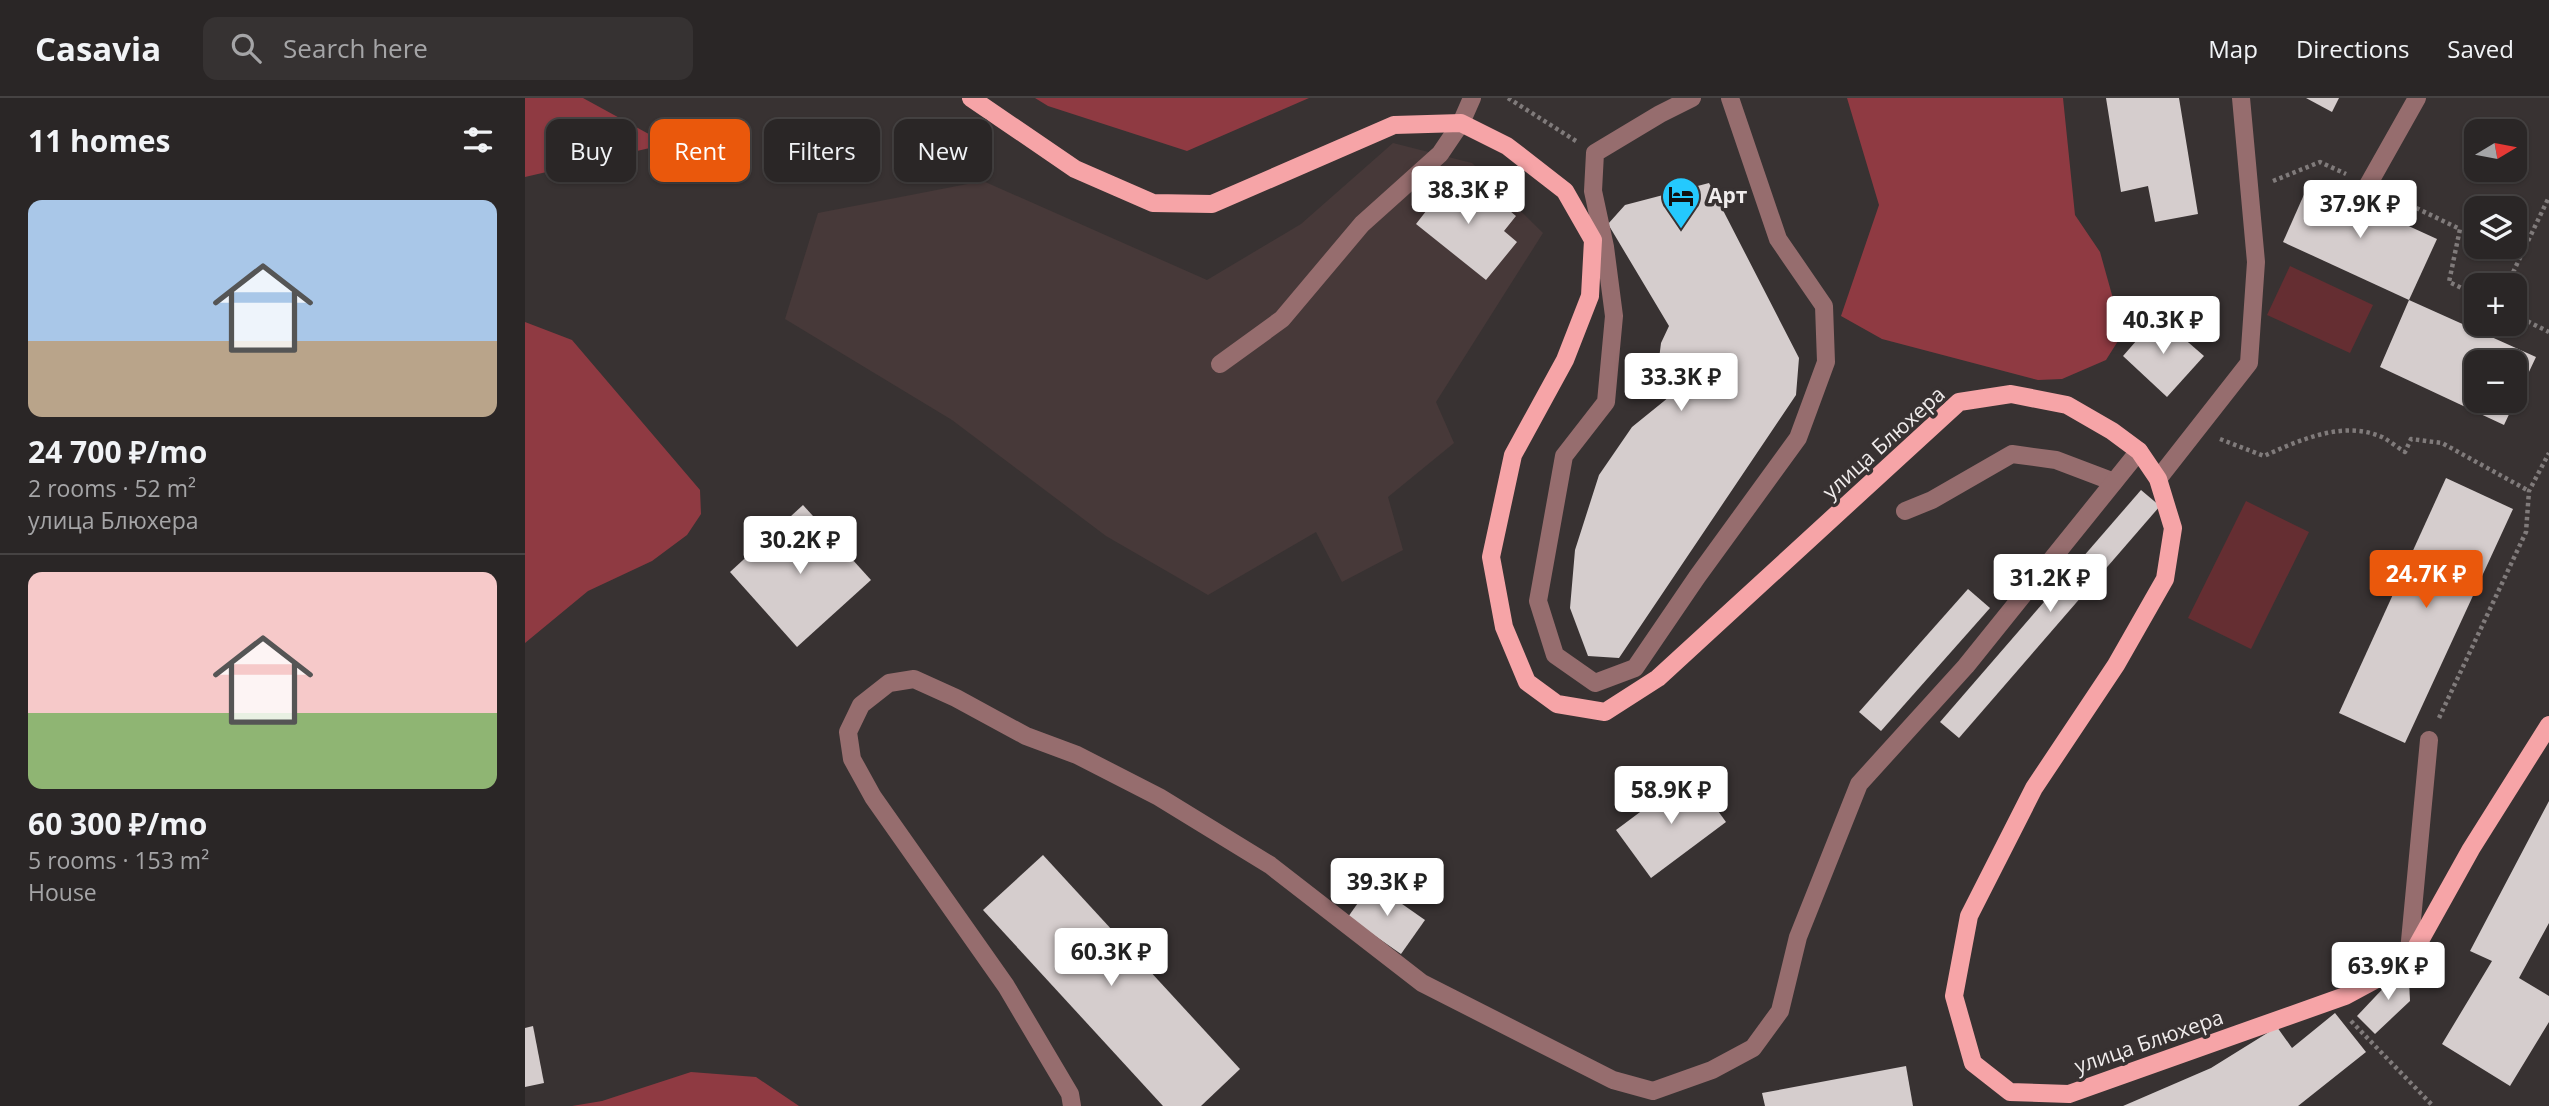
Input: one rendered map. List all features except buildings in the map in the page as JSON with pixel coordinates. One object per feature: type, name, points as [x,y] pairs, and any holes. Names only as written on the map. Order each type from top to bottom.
[{"type":"main road","name":"улица Блюхера","points":[[971,98],[1075,169],[1153,204],[1212,204],[1394,125],[1461,123],[1507,146],[1565,191],[1593,240],[1590,296],[1565,360],[1513,455],[1491,557],[1504,627],[1527,682],[1557,704],[1605,712],[1658,678],[1959,402],[2011,394],[2067,405],[2112,431],[2139,451],[2158,479],[2173,528],[2165,579],[2116,665],[2034,788],[1969,916],[1954,996],[1973,1063],[2010,1092],[2069,1094],[2332,1001],[2408,962]]},
{"type":"main road","points":[[2408,962],[2471,849],[2549,725]]},
{"type":"street","points":[[1220,364],[1282,320],[1363,224],[1440,155],[1461,123],[1472,98]]},
{"type":"street","points":[[1692,98],[1595,153],[1593,191],[1605,247],[1613,316],[1606,402],[1564,456],[1538,601],[1555,654],[1595,683],[1635,668],[1696,577],[1798,439],[1826,362],[1823,306],[1778,239],[1730,98]]},
{"type":"street","points":[[2158,479],[2249,363],[2256,262],[2241,98]]},
{"type":"street","points":[[2368,185],[2417,98]]},
{"type":"street","points":[[1072,1106],[1070,1094],[1006,986],[873,797],[852,759],[848,732],[861,705],[889,683],[913,679],[956,698],[1026,736],[1077,755],[1159,797],[1270,865],[1422,983],[1613,1080],[1653,1091],[1712,1070],[1753,1048],[1780,1011],[1798,937],[1859,784],[1966,666],[2139,451]]},
{"type":"street","points":[[1905,511],[1932,500],[2012,454],[2056,460],[2114,482]]},
{"type":"street","points":[[2408,962],[2429,740]]},
{"type":"path","points":[[1509,98],[1595,153]]},
{"type":"path","points":[[2249,190],[2320,162],[2460,229],[2449,282],[2464,289]]},
{"type":"path","points":[[2513,273],[2549,197]]},
{"type":"path","points":[[2527,321],[2549,332]]},
{"type":"path","points":[[2243,447],[2264,457],[2303,439],[2352,430],[2381,437],[2406,453],[2411,439],[2442,443],[2529,491]]},
{"type":"path","points":[[2429,740],[2526,532],[2529,491],[2549,453]]},
{"type":"path","points":[[2332,1001],[2433,1106]]},
{"type":"shaded area","points":[[525,98],[583,98],[621,119],[546,119],[546,172],[525,177]]},
{"type":"shaded area","points":[[1035,98],[1309,98],[1187,151],[1048,106]]},
{"type":"shaded area","points":[[1847,98],[2063,98],[2075,215],[2100,252],[2119,320],[2118,341],[2106,360],[2062,379],[2038,380],[1882,339],[1841,316],[1879,205]]},
{"type":"shaded area","points":[[636,127],[650,135],[650,148],[636,151]]},
{"type":"shaded area","points":[[1393,143],[1472,163],[1543,233],[1436,402],[1454,443],[1388,497],[1403,550],[1342,582],[1316,532],[1208,595],[1106,536],[952,420],[785,319],[818,213],[978,182],[985,182],[1207,280],[1301,224]]},
{"type":"shaded area","points":[[2290,266],[2373,305],[2350,353],[2267,315]]},
{"type":"shaded area","points":[[525,322],[572,340],[700,490],[701,514],[687,535],[652,561],[588,591],[525,643]]},
{"type":"shaded area","points":[[2246,501],[2309,532],[2251,649],[2188,618]]},
{"type":"shaded area","points":[[691,1072],[756,1077],[799,1106],[572,1106],[602,1101]]},
{"type":"place","name":"Арт","points":[[1681,230]]}]
